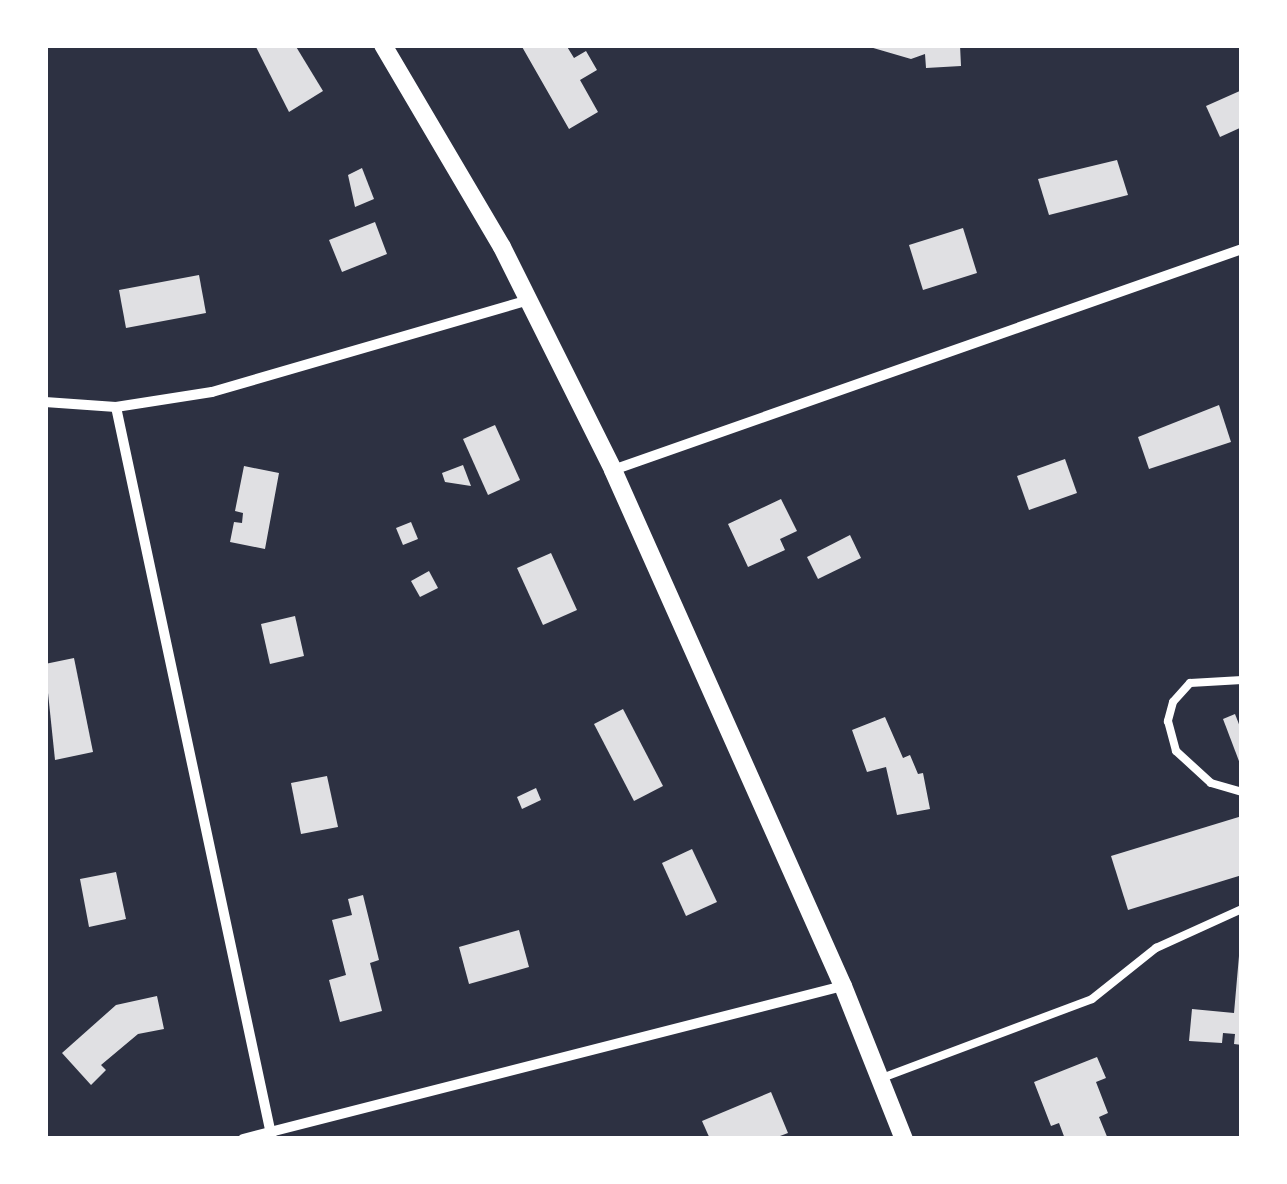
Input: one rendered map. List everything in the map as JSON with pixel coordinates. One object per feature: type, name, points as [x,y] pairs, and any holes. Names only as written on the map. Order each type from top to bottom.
[{"type":"street","points":[[382,45],[530,300],[612,470],[844,986],[904,1139]]},
{"type":"street","points":[[612,470],[1242,250]]},
{"type":"street","points":[[45,402],[116,407],[212,392],[530,300]]},
{"type":"street","points":[[116,407],[271,1136]]},
{"type":"street","points":[[243,1139],[271,1136],[844,986]]},
{"type":"lane","points":[[1242,680],[1190,683],[1173,702],[1168,721],[1176,750],[1211,784],[1242,792]]},
{"type":"lane","points":[[880,1078],[1092,999],[1156,948],[1242,908]]},
{"type":"building","points":[[255,45],[295,45],[323,91],[289,112]]},
{"type":"building","points":[[521,45],[566,45],[574,58],[586,51],[597,70],[580,80],[598,112],[569,129]]},
{"type":"building","points":[[863,45],[960,45],[961,66],[926,68],[925,54],[911,59]]},
{"type":"building","points":[[1242,90],[1242,127],[1220,137],[1206,106]]},
{"type":"building","points":[[1117,160],[1128,195],[1049,215],[1038,179]]},
{"type":"building","points":[[362,168],[374,199],[355,207],[348,175]]},
{"type":"building","points":[[375,222],[387,254],[342,272],[329,240]]},
{"type":"building","points":[[963,228],[977,273],[923,290],[909,245]]},
{"type":"building","points":[[199,275],[206,313],[126,328],[119,290]]},
{"type":"building","points":[[1219,405],[1231,442],[1149,469],[1138,437]]},
{"type":"building","points":[[495,425],[520,480],[488,495],[463,439]]},
{"type":"building","points":[[1065,459],[1077,493],[1029,510],[1017,476]]},
{"type":"building","points":[[463,465],[471,486],[445,482],[442,473]]},
{"type":"building","points":[[244,466],[279,473],[265,549],[230,542],[234,522],[242,523],[243,513],[235,511]]},
{"type":"building","points":[[781,499],[797,531],[780,539],[785,550],[748,567],[728,524]]},
{"type":"building","points":[[411,522],[418,539],[403,545],[396,528]]},
{"type":"building","points":[[850,535],[861,558],[818,579],[807,557]]},
{"type":"building","points":[[551,553],[577,610],[543,625],[517,568]]},
{"type":"building","points":[[429,571],[438,588],[420,597],[411,581]]},
{"type":"building","points":[[295,616],[304,656],[270,664],[261,624]]},
{"type":"building","points":[[74,658],[93,752],[55,760],[45,664]]},
{"type":"building","points":[[623,709],[663,786],[634,801],[594,724]]},
{"type":"building","points":[[1235,714],[1242,732],[1242,769],[1223,719]]},
{"type":"building","points":[[885,717],[903,758],[910,755],[918,774],[923,773],[930,809],[897,815],[886,767],[867,772],[852,730]]},
{"type":"building","points":[[327,776],[338,827],[301,834],[291,783]]},
{"type":"building","points":[[536,788],[541,800],[522,809],[517,797]]},
{"type":"building","points":[[1242,816],[1242,875],[1128,910],[1111,856]]},
{"type":"building","points":[[692,849],[717,902],[686,916],[662,863]]},
{"type":"building","points":[[116,872],[126,919],[89,927],[80,879]]},
{"type":"building","points":[[363,895],[379,960],[370,963],[382,1011],[340,1022],[329,980],[346,975],[332,920],[352,915],[348,899]]},
{"type":"building","points":[[519,930],[529,967],[469,984],[459,947]]},
{"type":"building","points":[[1239,956],[1242,1045],[1234,1044],[1235,1034],[1223,1033],[1222,1043],[1189,1041],[1192,1009],[1234,1013]]},
{"type":"building","points":[[157,996],[164,1029],[138,1034],[101,1065],[106,1070],[91,1085],[62,1053],[116,1005]]},
{"type":"building","points":[[1097,1057],[1106,1078],[1096,1082],[1108,1113],[1099,1117],[1108,1139],[1065,1139],[1059,1123],[1051,1126],[1034,1082]]},
{"type":"building","points":[[771,1092],[788,1133],[772,1139],[710,1139],[702,1121]]}]
